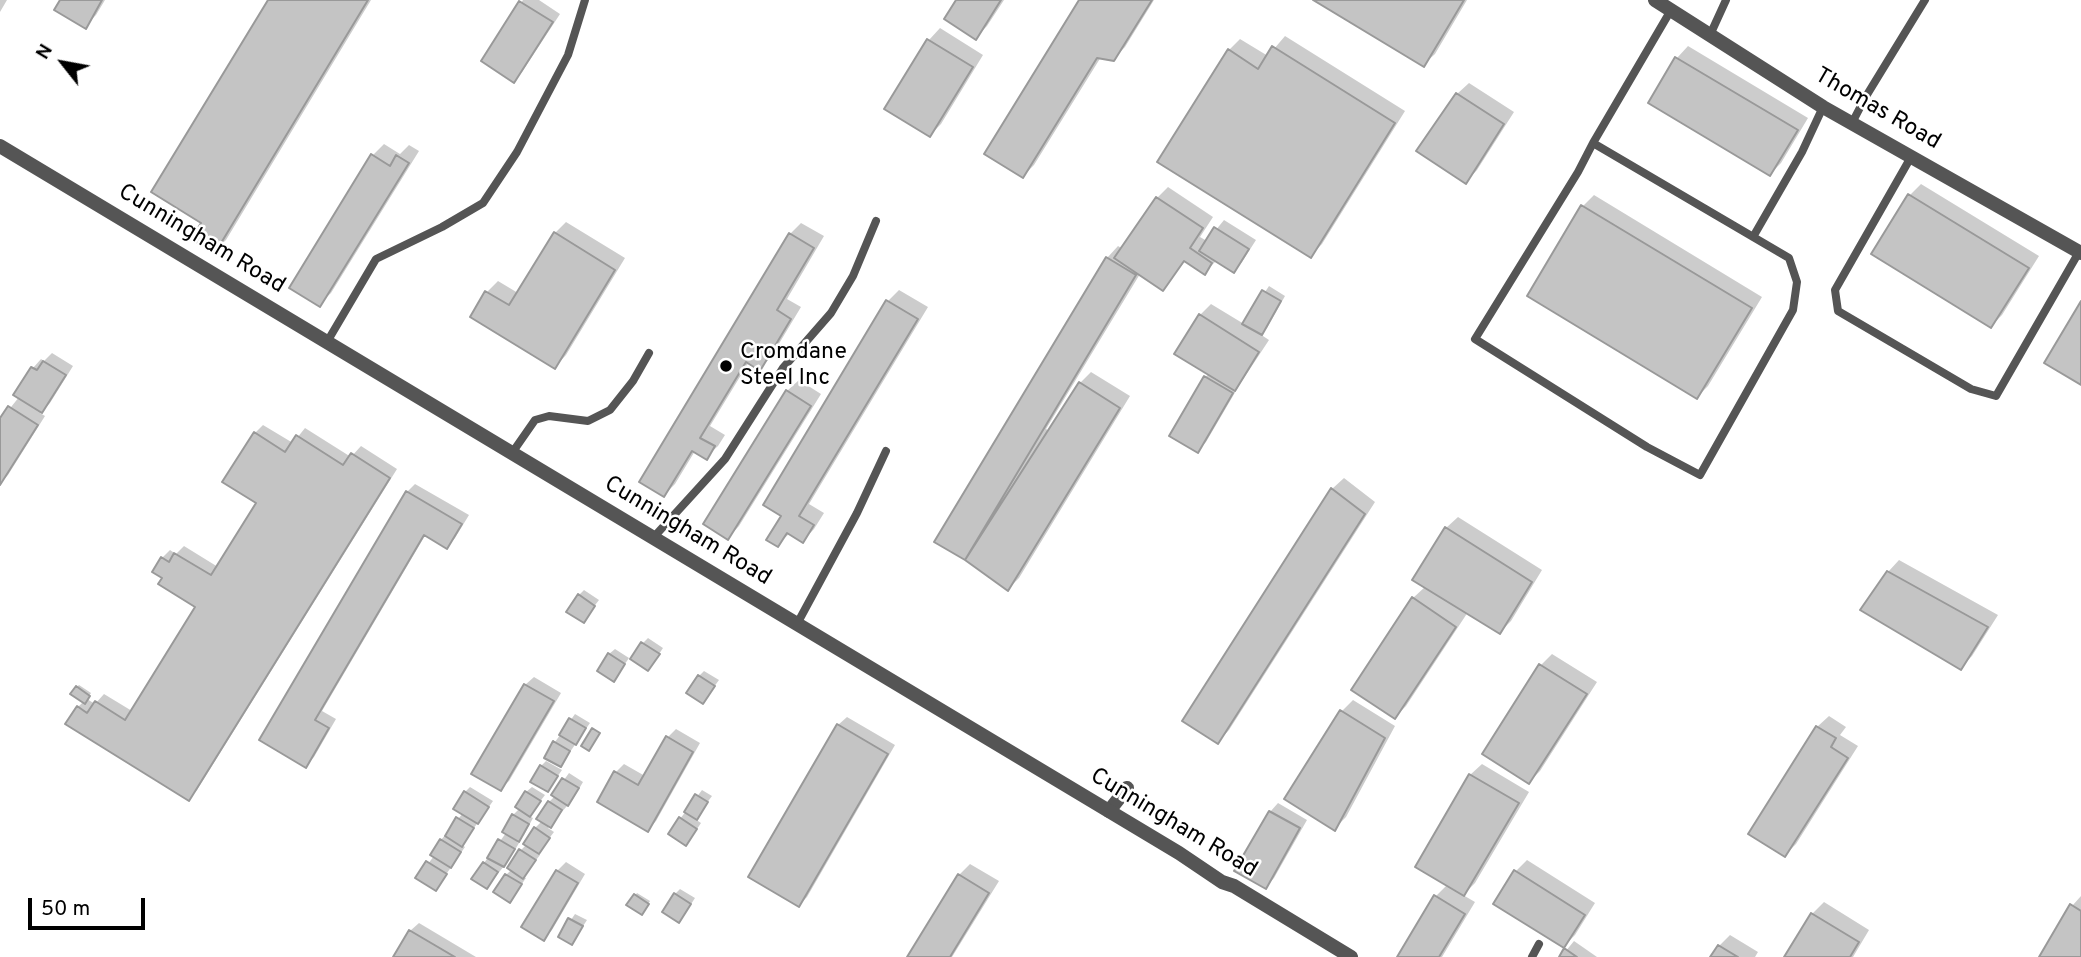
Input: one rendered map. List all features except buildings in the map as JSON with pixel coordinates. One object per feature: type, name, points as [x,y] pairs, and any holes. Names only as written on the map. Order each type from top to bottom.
[{"type":"street","name":"Thomas Road","points":[[1655,0],[1823,107],[2080,252]]},
{"type":"street","name":"Cunningham Road","points":[[0,146],[1351,957]]},
{"type":"street","points":[[1109,811],[1127,788]]},
{"type":"lane","points":[[327,342],[376,259],[442,227],[483,203],[517,152],[568,54],[585,0]]},
{"type":"lane","points":[[1710,35],[1726,0]]},
{"type":"lane","points":[[1852,123],[1924,0]]},
{"type":"lane","points":[[1593,143],[1789,258],[1797,282],[1793,310],[1700,475],[1647,447],[1475,339],[1578,172],[1593,143],[1671,10]]},
{"type":"lane","points":[[1753,236],[1802,152],[1823,107]]},
{"type":"lane","points":[[1911,156],[1835,290],[1838,311],[1970,389],[1996,396],[2080,252]]},
{"type":"lane","points":[[653,538],[725,460],[783,368],[831,313],[853,276],[876,221]]},
{"type":"lane","points":[[512,453],[535,420],[549,416],[588,421],[610,410],[633,381],[649,353]]},
{"type":"lane","points":[[797,624],[857,513],[886,452]]},
{"type":"lane","points":[[1532,957],[1539,944]]},
{"type":"place","name":"Cromdane Steel Inc","points":[[726,366]]}]
